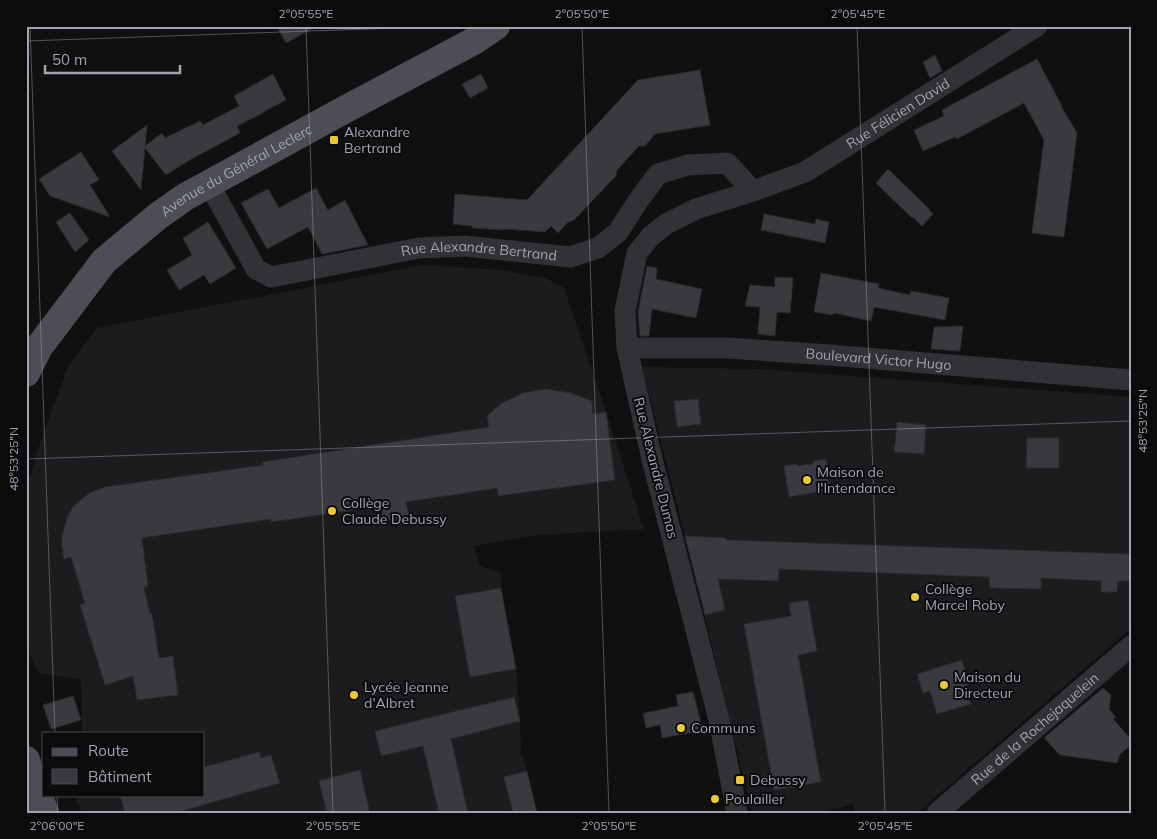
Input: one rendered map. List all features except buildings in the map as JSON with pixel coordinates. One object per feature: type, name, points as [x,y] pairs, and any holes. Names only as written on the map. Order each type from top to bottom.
[{"type":"main road","name":"Avenue du Général Leclerc","points":[[26,373],[39,347],[104,261],[158,216],[185,197],[474,41],[496,26]]},
{"type":"main road","points":[[26,760],[46,813]]},
{"type":"street","name":"Rue Félicien David","points":[[753,191],[805,172],[1037,26]]},
{"type":"street","name":"Rue Alexandre Bertrand","points":[[209,184],[256,269],[271,277],[420,248],[466,246],[570,257],[598,248],[618,232],[638,200],[658,174],[688,165],[726,163],[753,191]]},
{"type":"street","name":"Rue Alexandre Dumas","points":[[737,813],[719,720],[652,459],[627,348],[625,311],[637,253],[650,238],[666,224],[696,209],[753,191]]},
{"type":"street","name":"Boulevard Victor Hugo","points":[[627,348],[728,348],[1131,380]]},
{"type":"street","name":"Rue de la Rochejaquelein","points":[[937,813],[1131,646]]},
{"type":"shaded area","name":"Collège Claude Debussy","points":[[423,265],[501,270],[545,278],[564,288],[644,529],[536,535],[474,546],[480,566],[501,573],[501,588],[516,669],[521,753],[537,813],[82,813],[75,796],[205,796],[205,732],[82,732],[81,680],[38,673],[26,645],[26,493],[37,452],[68,366],[97,328]]},
{"type":"shaded area","name":"Collège Marcel Roby","points":[[642,367],[760,369],[1131,397],[1131,628],[917,813],[855,813],[853,804],[817,813],[752,813],[688,547]]},
{"type":"place","name":"Alexandre Bertrand","points":[[334,140]]},
{"type":"place","name":"Maison de l'Intendance","points":[[807,480]]},
{"type":"place","name":"Collège Claude Debussy","points":[[332,511]]},
{"type":"place","name":"Collège Marcel Roby","points":[[915,597]]},
{"type":"place","name":"Maison du Directeur","points":[[944,685]]},
{"type":"place","name":"Lycée Jeanne d'Albret","points":[[354,695]]},
{"type":"place","name":"Communs","points":[[681,728]]},
{"type":"place","name":"Debussy","points":[[740,780]]},
{"type":"place","name":"Poulailler","points":[[715,799]]}]
